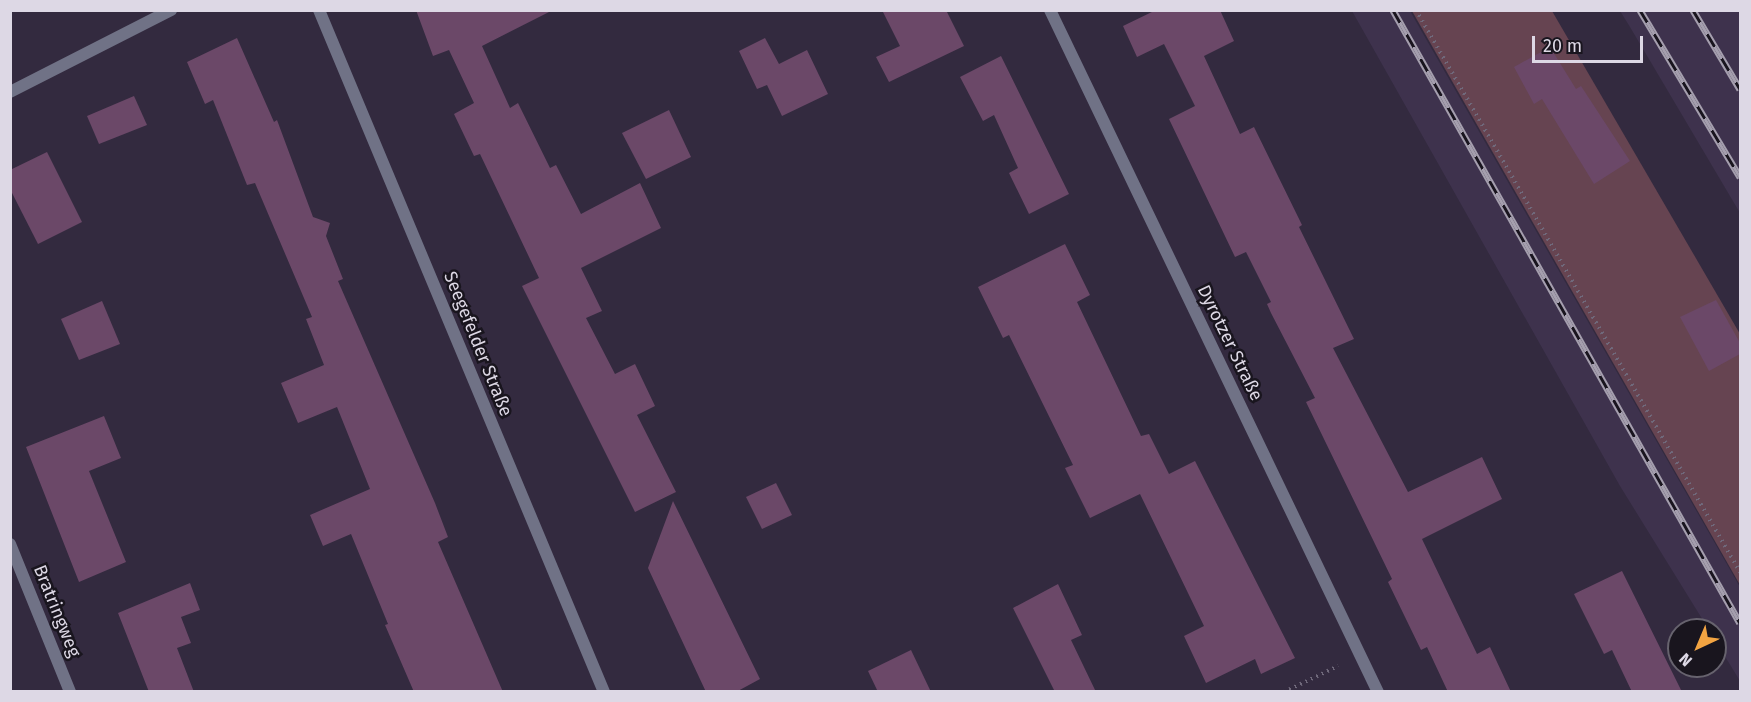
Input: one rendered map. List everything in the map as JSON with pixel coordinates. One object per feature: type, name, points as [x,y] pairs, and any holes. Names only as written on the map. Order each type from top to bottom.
[{"type":"street","points":[[10,92],[171,10]]},
{"type":"street","name":"Seegefelder Straße","points":[[319,10],[604,692]]},
{"type":"street","name":"Dyrotzer Straße","points":[[1050,10],[1378,692]]},
{"type":"street","name":"Bratringweg","points":[[10,544],[69,692]]},
{"type":"path","points":[[1416,10],[1740,572]]},
{"type":"path","points":[[1284,692],[1360,655]]},
{"type":"shaded area","points":[[1352,11],[1410,11],[1740,587],[1740,681],[1727,660],[1727,618],[1702,618],[1620,486]]},
{"type":"shaded area","points":[[1412,11],[1552,11],[1740,334],[1740,585]]},
{"type":"shaded area","points":[[1620,11],[1740,11],[1740,213],[1630,27]]},
{"type":"building","points":[[416,10],[553,10],[482,46],[510,108],[518,103],[550,168],[556,165],[581,214],[640,183],[661,228],[581,268],[602,311],[586,318],[615,374],[635,364],[655,406],[637,415],[676,492],[635,512],[522,286],[539,278],[480,154],[474,156],[454,114],[474,103],[449,50],[433,56]]},
{"type":"building","points":[[882,10],[946,10],[964,46],[889,82],[876,57],[900,46]]},
{"type":"building","points":[[1156,10],[1220,10],[1234,41],[1204,56],[1240,134],[1254,127],[1302,225],[1299,227],[1354,339],[1333,348],[1408,492],[1482,457],[1502,499],[1422,539],[1477,654],[1490,647],[1511,692],[1448,692],[1427,647],[1421,650],[1388,582],[1392,579],[1306,402],[1315,398],[1271,313],[1267,304],[1271,302],[1246,252],[1235,257],[1169,119],[1195,106],[1164,44],[1137,57],[1123,26]]},
{"type":"building","points":[[237,38],[274,122],[277,120],[313,217],[330,223],[326,236],[343,279],[338,281],[435,503],[448,537],[438,542],[503,692],[414,692],[385,625],[388,624],[351,534],[323,546],[310,515],[370,489],[337,407],[298,423],[281,383],[324,365],[306,319],[312,317],[255,183],[247,185],[213,100],[205,104],[187,62]]},
{"type":"building","points":[[765,38],[779,64],[807,50],[828,94],[782,116],[767,85],[757,89],[739,51]]},
{"type":"building","points":[[1550,47],[1576,89],[1581,86],[1630,161],[1594,184],[1542,99],[1534,104],[1514,67]]},
{"type":"building","points":[[1001,56],[1069,194],[1029,214],[1009,173],[1018,168],[994,115],[983,121],[960,77]]},
{"type":"building","points":[[134,96],[147,125],[99,144],[87,116]]},
{"type":"building","points":[[669,110],[691,157],[646,179],[622,133]]},
{"type":"building","points":[[47,152],[82,222],[38,244],[10,189],[10,170]]},
{"type":"building","points":[[1065,244],[1090,295],[1077,302],[1141,436],[1149,434],[1169,474],[1195,461],[1295,658],[1261,674],[1255,659],[1206,683],[1184,636],[1204,626],[1140,494],[1090,518],[1065,468],[1073,465],[1009,335],[1003,338],[978,287]]},
{"type":"building","points":[[1716,300],[1740,343],[1740,354],[1709,371],[1680,317]]},
{"type":"building","points":[[102,301],[120,344],[79,360],[61,319]]},
{"type":"building","points":[[104,416],[121,458],[89,471],[126,562],[79,582],[26,447]]},
{"type":"building","points":[[776,483],[792,515],[762,529],[746,497]]},
{"type":"building","points":[[673,501],[760,679],[736,692],[706,692],[648,568]]},
{"type":"building","points":[[1622,571],[1667,662],[1667,678],[1675,678],[1682,692],[1632,692],[1612,650],[1604,654],[1574,594]]},
{"type":"building","points":[[190,583],[200,610],[181,617],[191,643],[177,648],[194,692],[149,692],[118,613]]},
{"type":"building","points":[[1058,584],[1082,635],[1071,640],[1096,692],[1055,692],[1013,608]]},
{"type":"building","points":[[911,650],[931,692],[878,692],[868,671]]},
{"type":"railway","points":[[1393,10],[1740,623]]},
{"type":"railway","points":[[1640,10],[1740,177]]},
{"type":"railway","points":[[1693,10],[1740,89]]}]
